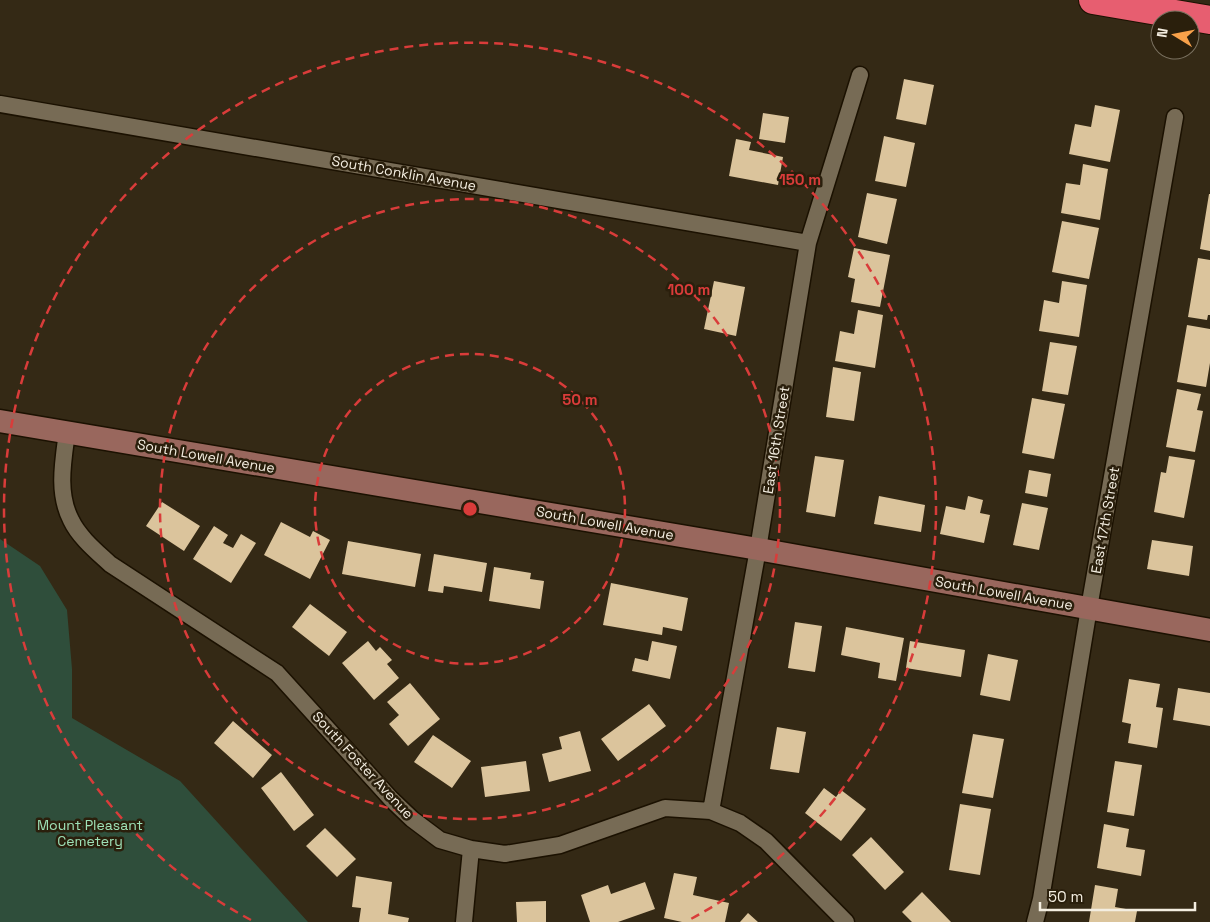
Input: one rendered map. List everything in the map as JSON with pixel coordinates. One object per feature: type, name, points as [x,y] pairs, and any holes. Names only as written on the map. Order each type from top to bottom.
[{"type":"highway","points":[[1093,0],[1210,20]]},
{"type":"street","name":"East 16th Street","points":[[711,811],[758,549],[808,243],[860,75]]},
{"type":"street","name":"South Conklin Avenue","points":[[0,104],[808,243]]},
{"type":"street","name":"East 17th Street","points":[[1035,922],[1042,899],[1089,608],[1175,117]]},
{"type":"street","name":"South Lowell Avenue","points":[[0,421],[758,549],[1210,630]]},
{"type":"street","name":"South Foster Avenue","points":[[67,432],[62,468],[62,493],[71,521],[87,542],[110,564],[277,673],[391,799],[412,819],[440,840],[471,849],[505,854],[560,844],[665,808],[711,811],[740,823],[766,842],[846,922]]},
{"type":"street","points":[[464,922],[471,849]]},
{"type":"green space","name":"Mount Pleasant Cemetery","points":[[0,539],[40,566],[67,610],[72,669],[72,718],[180,781],[308,922],[0,922]]},
{"type":"building","points":[[904,79],[934,85],[926,125],[896,119]]},
{"type":"building","points":[[1095,105],[1120,110],[1110,162],[1069,154],[1075,124],[1091,127]]},
{"type":"building","points":[[763,113],[789,117],[785,143],[759,139]]},
{"type":"building","points":[[884,136],[915,143],[906,187],[875,181]]},
{"type":"building","points":[[736,139],[751,142],[749,150],[783,157],[778,185],[729,176]]},
{"type":"building","points":[[1083,164],[1108,169],[1100,220],[1061,213],[1066,183],[1080,185]]},
{"type":"building","points":[[867,193],[897,199],[887,244],[858,237]]},
{"type":"building","points":[[1210,194],[1210,251],[1200,249]]},
{"type":"building","points":[[1062,221],[1099,228],[1089,279],[1052,272]]},
{"type":"building","points":[[854,248],[890,255],[880,307],[851,302],[855,279],[848,277]]},
{"type":"building","points":[[1198,258],[1210,260],[1210,315],[1208,315],[1207,320],[1188,317]]},
{"type":"building","points":[[714,281],[745,287],[736,336],[704,329]]},
{"type":"building","points":[[1062,281],[1087,285],[1079,337],[1039,331],[1044,300],[1059,303]]},
{"type":"building","points":[[858,310],[883,315],[875,368],[835,361],[840,331],[854,334]]},
{"type":"building","points":[[1187,325],[1210,329],[1210,363],[1206,387],[1177,382]]},
{"type":"building","points":[[1050,342],[1077,346],[1068,395],[1042,391]]},
{"type":"building","points":[[833,367],[861,372],[854,421],[826,417]]},
{"type":"building","points":[[1177,389],[1201,394],[1197,410],[1203,411],[1195,452],[1166,447]]},
{"type":"building","points":[[1032,398],[1065,404],[1054,459],[1022,453]]},
{"type":"building","points":[[815,456],[844,460],[835,517],[806,512]]},
{"type":"building","points":[[1169,456],[1195,460],[1184,518],[1154,512],[1161,472],[1166,473]]},
{"type":"building","points":[[1029,470],[1051,474],[1047,497],[1025,493]]},
{"type":"building","points":[[879,496],[925,505],[921,532],[874,524]]},
{"type":"building","points":[[968,496],[983,500],[980,513],[990,515],[984,543],[940,534],[946,506],[965,510]]},
{"type":"building","points":[[162,502],[200,526],[184,551],[146,526]]},
{"type":"building","points":[[1022,503],[1048,508],[1039,550],[1013,545]]},
{"type":"building","points":[[281,522],[310,537],[313,531],[330,540],[310,579],[264,555]]},
{"type":"building","points":[[214,526],[228,535],[223,543],[233,548],[241,534],[256,543],[231,583],[193,559]]},
{"type":"building","points":[[1152,540],[1193,546],[1189,576],[1147,569]]},
{"type":"building","points":[[348,541],[421,554],[415,587],[342,574]]},
{"type":"building","points":[[434,554],[487,563],[482,592],[444,586],[443,593],[428,591]]},
{"type":"building","points":[[494,567],[531,573],[530,579],[544,581],[540,609],[489,601]]},
{"type":"building","points":[[611,583],[688,598],[682,631],[663,627],[662,635],[603,625]]},
{"type":"building","points":[[310,604],[347,632],[329,656],[292,627]]},
{"type":"building","points":[[795,622],[822,626],[815,672],[788,668]]},
{"type":"building","points":[[846,627],[904,638],[896,681],[878,678],[880,663],[841,655]]},
{"type":"building","points":[[368,641],[376,651],[380,647],[392,660],[387,664],[399,678],[374,700],[342,663]]},
{"type":"building","points":[[652,641],[677,646],[670,679],[632,671],[635,658],[648,661]]},
{"type":"building","points":[[910,641],[965,650],[961,677],[906,668]]},
{"type":"building","points":[[988,654],[1018,660],[1010,701],[980,695]]},
{"type":"building","points":[[1129,679],[1160,684],[1156,707],[1163,708],[1157,748],[1128,743],[1131,724],[1122,722]]},
{"type":"building","points":[[410,683],[440,719],[408,746],[389,724],[399,715],[387,702]]},
{"type":"building","points":[[1178,688],[1210,693],[1210,726],[1173,720]]},
{"type":"building","points":[[649,704],[666,726],[618,761],[601,739]]},
{"type":"building","points":[[233,721],[272,755],[253,778],[214,743]]},
{"type":"building","points":[[777,727],[806,732],[799,773],[770,769]]},
{"type":"building","points":[[580,731],[591,771],[549,782],[542,754],[562,749],[559,737]]},
{"type":"building","points":[[973,734],[1004,739],[993,798],[962,793]]},
{"type":"building","points":[[433,735],[471,761],[452,788],[414,762]]},
{"type":"building","points":[[526,761],[530,791],[485,797],[481,767]]},
{"type":"building","points":[[1115,761],[1142,765],[1134,816],[1107,812]]},
{"type":"building","points":[[281,772],[314,815],[294,831],[261,788]]},
{"type":"building","points":[[824,788],[836,797],[841,790],[866,809],[841,841],[805,813]]},
{"type":"building","points":[[960,804],[991,809],[980,875],[949,870]]},
{"type":"building","points":[[1104,824],[1129,829],[1126,847],[1145,850],[1141,876],[1097,868]]},
{"type":"building","points":[[325,828],[356,859],[337,877],[306,846]]},
{"type":"building","points":[[871,837],[904,872],[885,890],[852,855]]},
{"type":"building","points":[[674,873],[697,877],[693,895],[729,903],[725,922],[682,922],[664,918]]},
{"type":"building","points":[[356,876],[392,882],[388,914],[409,918],[408,922],[359,922],[361,908],[352,907]]},
{"type":"building","points":[[645,882],[655,909],[618,922],[590,922],[581,895],[608,885],[611,894]]},
{"type":"building","points":[[1095,885],[1118,889],[1115,907],[1137,911],[1135,922],[1089,922]]},
{"type":"building","points":[[922,892],[951,922],[912,922],[902,912]]},
{"type":"building","points":[[546,901],[546,922],[517,922],[516,902]]},
{"type":"building","points":[[748,913],[758,922],[740,922]]}]
